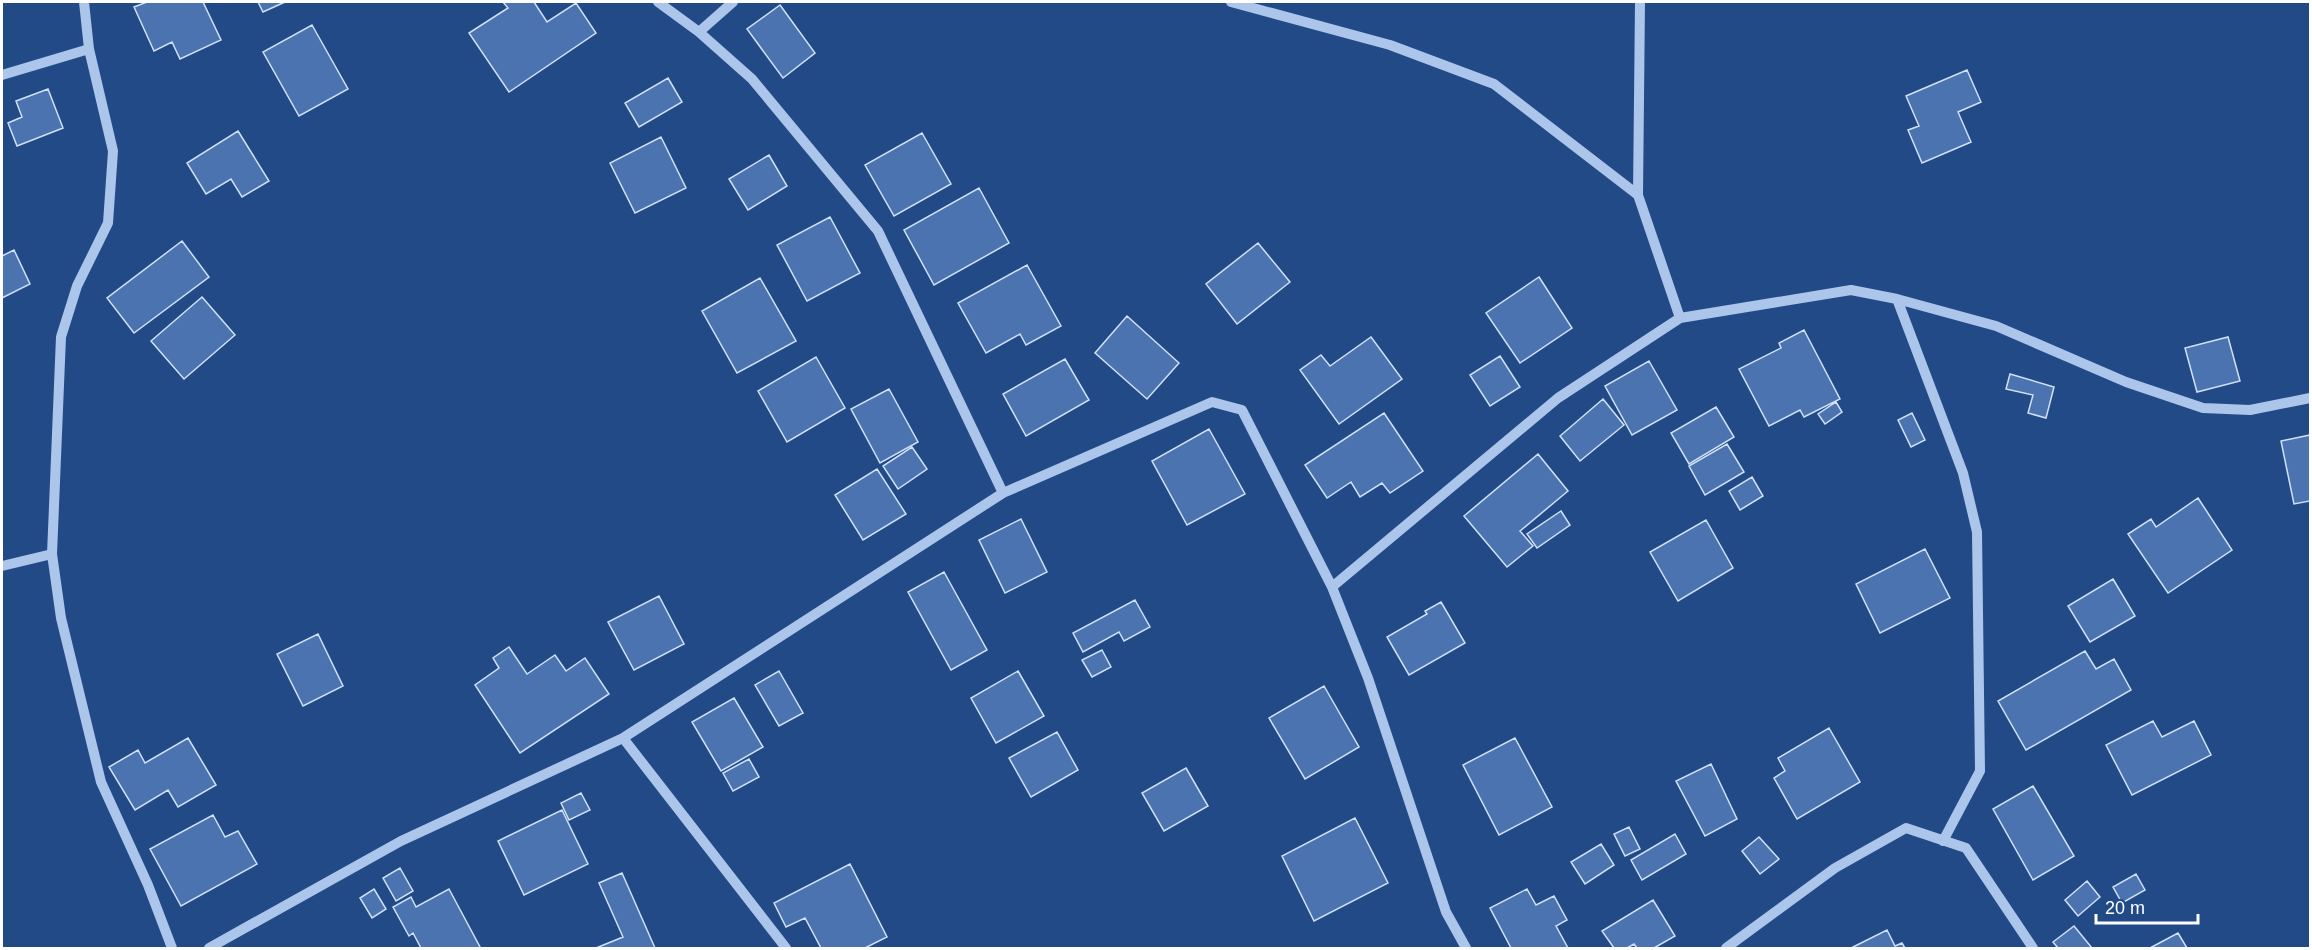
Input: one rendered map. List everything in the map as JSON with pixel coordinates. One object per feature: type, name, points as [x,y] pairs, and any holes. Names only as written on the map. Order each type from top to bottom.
[{"type":"street","points":[[84,2],[89,49],[113,151],[108,223],[77,286],[61,337],[52,554],[61,618],[101,782],[148,885],[172,948]]},
{"type":"street","points":[[658,2],[699,32],[752,79],[878,231],[1003,493]]},
{"type":"street","points":[[699,32],[733,2]]},
{"type":"street","points":[[1231,2],[1390,45],[1494,84],[1638,195]]},
{"type":"street","points":[[1640,2],[1638,195],[1680,318]]},
{"type":"street","points":[[2,75],[89,49]]},
{"type":"street","points":[[1332,587],[1558,398],[1680,318],[1851,290],[1897,299],[1996,326],[2126,382],[2203,408],[2250,410],[2310,398]]},
{"type":"street","points":[[1897,299],[1963,473],[1977,532],[1980,771],[1943,841]]},
{"type":"street","points":[[208,948],[401,841],[623,738],[1003,493],[1212,402],[1242,410],[1332,587],[1368,678],[1446,912],[1466,948]]},
{"type":"street","points":[[2,566],[52,554]]},
{"type":"street","points":[[623,738],[786,948]]},
{"type":"street","points":[[1726,948],[1835,868],[1906,828],[1966,848],[2033,948]]},
{"type":"building","points":[[147,2],[203,2],[221,40],[180,59],[172,42],[154,51],[134,7]]},
{"type":"building","points":[[258,2],[285,2],[263,12]]},
{"type":"building","points":[[503,2],[534,2],[547,22],[576,3],[596,33],[509,92],[469,33],[508,8]]},
{"type":"building","points":[[780,5],[815,53],[783,78],[747,29]]},
{"type":"building","points":[[312,25],[348,89],[299,116],[263,52]]},
{"type":"building","points":[[1967,70],[1981,102],[1958,112],[1971,142],[1922,163],[1908,130],[1919,126],[1906,96]]},
{"type":"building","points":[[668,78],[682,102],[639,127],[625,103]]},
{"type":"building","points":[[48,89],[63,128],[17,146],[8,123],[22,117],[16,101]]},
{"type":"building","points":[[238,131],[269,181],[242,197],[231,179],[206,194],[187,163]]},
{"type":"building","points":[[922,133],[951,184],[894,216],[865,165]]},
{"type":"building","points":[[661,137],[686,188],[635,213],[610,163]]},
{"type":"building","points":[[769,155],[787,186],[748,210],[729,179]]},
{"type":"building","points":[[979,188],[1009,243],[934,285],[904,230]]},
{"type":"building","points":[[830,217],[860,273],[807,301],[777,245]]},
{"type":"building","points":[[182,241],[209,277],[134,333],[107,298]]},
{"type":"building","points":[[1258,243],[1290,282],[1237,324],[1206,284]]},
{"type":"building","points":[[14,250],[30,284],[2,298],[2,256]]},
{"type":"building","points":[[1027,265],[1061,326],[1026,345],[1020,334],[986,353],[958,303]]},
{"type":"building","points":[[1539,277],[1572,328],[1520,363],[1486,313]]},
{"type":"building","points":[[760,278],[796,341],[737,373],[702,311]]},
{"type":"building","points":[[202,297],[235,335],[184,379],[151,341]]},
{"type":"building","points":[[1127,316],[1179,363],[1147,399],[1095,353]]},
{"type":"building","points":[[1804,330],[1840,399],[1804,417],[1800,410],[1769,426],[1739,369],[1781,348],[1779,343]]},
{"type":"building","points":[[1371,337],[1402,379],[1339,424],[1300,370],[1321,355],[1330,366]]},
{"type":"building","points":[[2228,337],[2240,381],[2197,392],[2185,348]]},
{"type":"building","points":[[1500,356],[1520,387],[1490,406],[1470,375]]},
{"type":"building","points":[[816,357],[845,408],[787,442],[758,391]]},
{"type":"building","points":[[1065,359],[1089,400],[1026,436],[1003,394]]},
{"type":"building","points":[[1649,361],[1677,410],[1632,435],[1605,386]]},
{"type":"building","points":[[2010,374],[2054,387],[2046,418],[2028,413],[2033,395],[2006,389]]},
{"type":"building","points":[[889,389],[918,442],[880,463],[851,409]]},
{"type":"building","points":[[1603,399],[1624,425],[1580,461],[1560,436]]},
{"type":"building","points":[[1836,402],[1842,412],[1825,424],[1818,414]]},
{"type":"building","points":[[1716,407],[1734,437],[1689,464],[1671,433]]},
{"type":"building","points":[[1384,413],[1423,471],[1390,493],[1382,483],[1360,497],[1351,482],[1327,498],[1305,465]]},
{"type":"building","points":[[1912,413],[1925,440],[1911,447],[1898,420]]},
{"type":"building","points":[[1209,429],[1245,494],[1187,525],[1152,461]]},
{"type":"building","points":[[2310,435],[2310,501],[2294,504],[2281,441]]},
{"type":"building","points":[[1727,444],[1744,472],[1705,495],[1689,466]]},
{"type":"building","points":[[912,447],[927,469],[898,489],[883,466]]},
{"type":"building","points":[[1538,454],[1568,491],[1520,531],[1533,546],[1507,567],[1464,516]]},
{"type":"building","points":[[877,469],[906,514],[863,540],[835,495]]},
{"type":"building","points":[[1752,477],[1763,496],[1740,510],[1729,491]]},
{"type":"building","points":[[2198,498],[2232,550],[2168,593],[2128,534],[2151,519],[2156,527]]},
{"type":"building","points":[[1561,511],[1570,525],[1537,548],[1527,534]]},
{"type":"building","points":[[1021,519],[1047,572],[1005,593],[979,540]]},
{"type":"building","points":[[1706,520],[1733,568],[1678,601],[1650,552]]},
{"type":"building","points":[[1925,549],[1950,598],[1880,633],[1856,584]]},
{"type":"building","points":[[944,572],[987,650],[951,670],[908,592]]},
{"type":"building","points":[[2113,579],[2135,616],[2090,642],[2068,606]]},
{"type":"building","points":[[659,596],[684,644],[634,670],[608,622]]},
{"type":"building","points":[[1135,600],[1150,627],[1124,641],[1119,632],[1083,652],[1073,633]]},
{"type":"building","points":[[1441,602],[1465,643],[1409,675],[1387,637],[1427,614],[1425,611]]},
{"type":"building","points":[[318,634],[343,686],[303,706],[277,654]]},
{"type":"building","points":[[509,647],[527,674],[555,655],[566,671],[585,658],[609,694],[520,753],[475,685],[499,668],[493,658]]},
{"type":"building","points":[[1102,650],[1111,667],[1092,677],[1082,660]]},
{"type":"building","points":[[2085,651],[2096,669],[2114,659],[2131,690],[2026,750],[1998,701]]},
{"type":"building","points":[[779,671],[803,713],[779,726],[755,685]]},
{"type":"building","points":[[1018,671],[1044,716],[996,743],[971,698]]},
{"type":"building","points":[[1324,686],[1359,747],[1305,779],[1269,718]]},
{"type":"building","points":[[734,698],[763,747],[721,771],[692,722]]},
{"type":"building","points":[[2153,721],[2162,737],[2194,721],[2211,755],[2132,795],[2106,745]]},
{"type":"building","points":[[1829,728],[1860,782],[1797,819],[1774,778],[1785,771],[1778,758]]},
{"type":"building","points":[[1057,732],[1078,770],[1031,797],[1009,758]]},
{"type":"building","points":[[188,738],[216,785],[178,807],[168,790],[135,810],[109,767],[138,750],[145,763]]},
{"type":"building","points":[[1515,738],[1552,807],[1499,835],[1463,765]]},
{"type":"building","points":[[749,759],[759,777],[733,791],[723,773]]},
{"type":"building","points":[[1711,764],[1737,819],[1705,836],[1676,781]]},
{"type":"building","points":[[1186,768],[1208,806],[1164,831],[1142,793]]},
{"type":"building","points":[[2033,786],[2074,856],[2033,880],[1993,809]]},
{"type":"building","points":[[581,793],[590,810],[569,820],[561,803]]},
{"type":"building","points":[[562,810],[588,864],[524,895],[498,841]]},
{"type":"building","points":[[213,815],[225,837],[238,831],[257,864],[181,906],[150,849]]},
{"type":"building","points":[[1355,818],[1388,883],[1314,921],[1282,856]]},
{"type":"building","points":[[1629,827],[1640,849],[1625,856],[1614,834]]},
{"type":"building","points":[[1675,834],[1686,854],[1642,880],[1631,860]]},
{"type":"building","points":[[1759,837],[1779,859],[1760,874],[1742,851]]},
{"type":"building","points":[[1601,844],[1614,865],[1585,884],[1571,862]]},
{"type":"building","points":[[850,864],[887,937],[865,948],[821,948],[805,918],[786,927],[774,903]]},
{"type":"building","points":[[400,868],[413,891],[396,901],[383,878]]},
{"type":"building","points":[[622,873],[655,948],[596,948],[623,937],[599,883]]},
{"type":"building","points":[[2136,874],[2145,890],[2122,903],[2113,887]]},
{"type":"building","points":[[2087,881],[2100,897],[2078,916],[2065,900]]},
{"type":"building","points":[[374,889],[386,909],[372,918],[360,898]]},
{"type":"building","points":[[449,889],[480,947],[421,948],[413,933],[409,936],[393,907],[411,897],[416,907]]},
{"type":"building","points":[[1527,889],[1536,905],[1554,896],[1567,920],[1556,926],[1568,948],[1511,948],[1490,908]]},
{"type":"building","points":[[1653,900],[1675,936],[1654,948],[1637,948],[1634,944],[1627,948],[1614,948],[1602,931]]},
{"type":"building","points":[[2074,926],[2092,948],[2058,948],[2053,942]]},
{"type":"building","points":[[1887,930],[1895,946],[1902,943],[1905,948],[1853,947]]},
{"type":"building","points":[[2178,933],[2187,948],[2150,948]]}]
